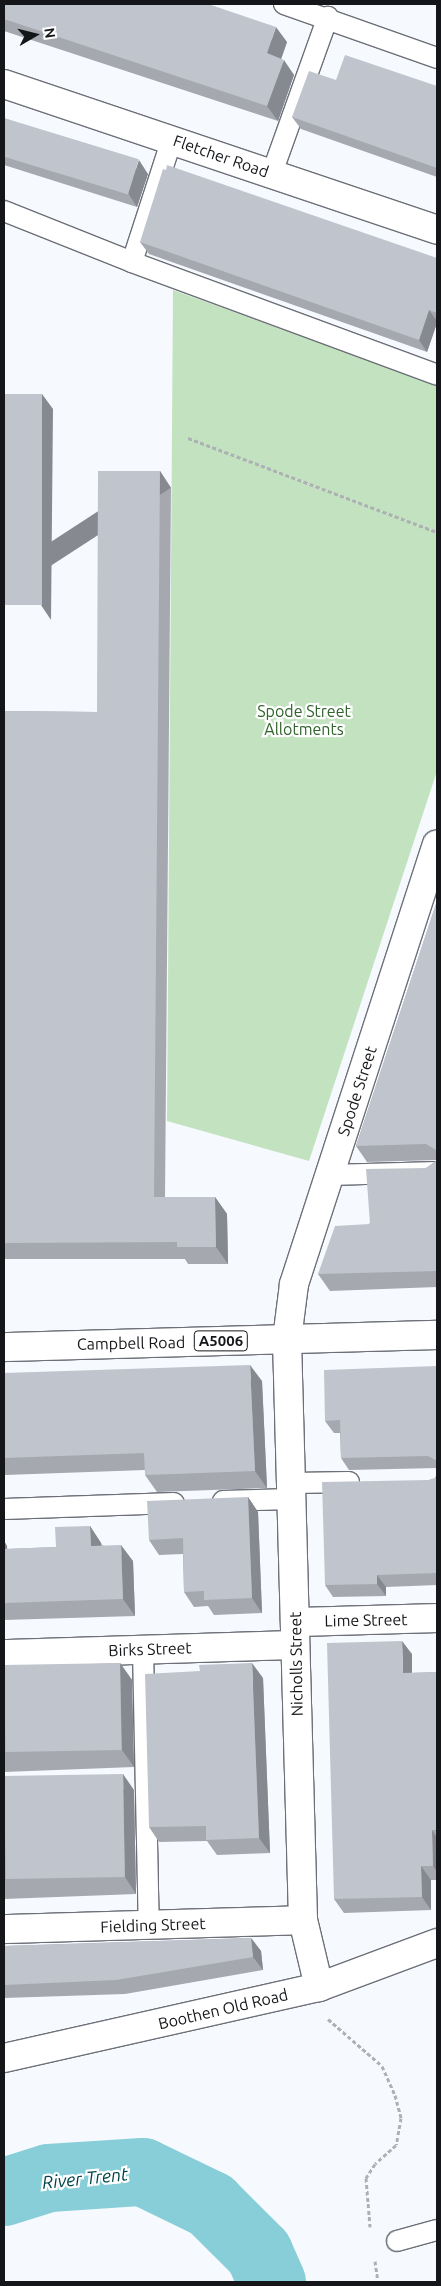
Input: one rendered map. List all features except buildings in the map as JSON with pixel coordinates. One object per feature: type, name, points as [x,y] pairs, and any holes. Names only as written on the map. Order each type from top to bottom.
[{"type":"street","name":"Fletcher Road","points":[[4,84],[172,139],[437,230]]},
{"type":"street","name":"Spode Street","points":[[287,1339],[294,1284],[437,845]]},
{"type":"street","name":"Campbell Road","points":[[4,1347],[437,1335]]},
{"type":"street","name":"Nicholls Street","points":[[287,1339],[303,1920],[319,1987]]},
{"type":"street","name":"Lime Street","points":[[295,1633],[437,1618]]},
{"type":"street","name":"Birks Street","points":[[4,1654],[142,1650],[295,1633]]},
{"type":"street","name":"Fielding Street","points":[[4,1929],[303,1920]]},
{"type":"street","name":"Boothen Old Road","points":[[4,2058],[319,1987],[437,1943]]},
{"type":"lane","points":[[284,4],[328,17],[437,58]]},
{"type":"lane","points":[[272,173],[328,17]]},
{"type":"lane","points":[[132,262],[172,139]]},
{"type":"lane","points":[[4,211],[132,262],[437,375]]},
{"type":"lane","points":[[330,1175],[437,1172]]},
{"type":"lane","points":[[4,1509],[197,1502],[370,1482]]},
{"type":"lane","points":[[142,1650],[135,1779],[149,1925]]},
{"type":"lane","points":[[397,2241],[437,2230]]},
{"type":"path","points":[[188,438],[437,532]]},
{"type":"path","points":[[319,1987],[325,2017],[382,2066],[399,2110],[396,2145],[375,2164],[366,2178],[370,2230]]},
{"type":"path","points":[[374,2255],[378,2282]]},
{"type":"green space","name":"Spode Street Allotments","points":[[173,290],[437,385],[437,771],[309,1161],[167,1121]]},
{"type":"waterway","name":"River Trent","points":[[4,2192],[49,2178],[143,2172],[211,2205],[259,2253],[272,2282]]}]
